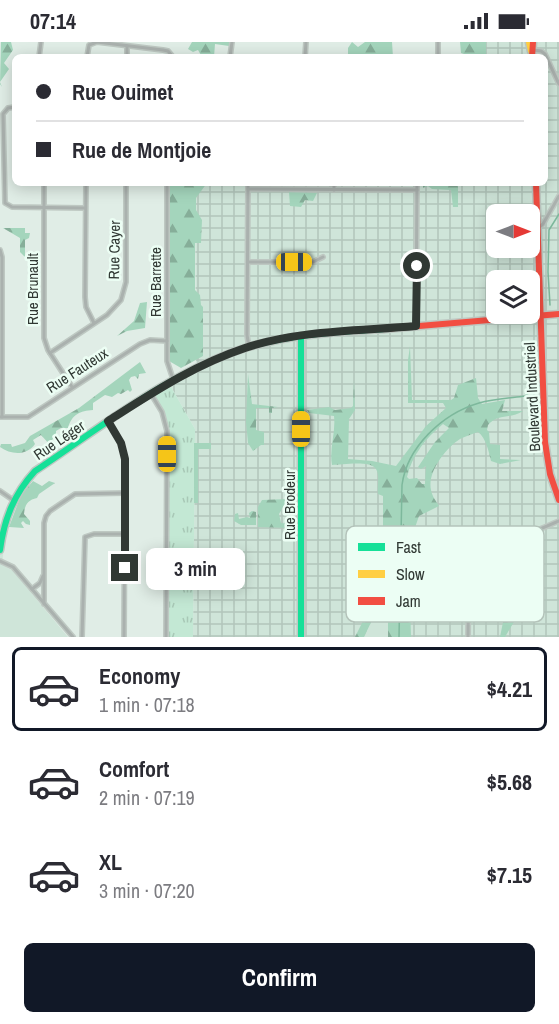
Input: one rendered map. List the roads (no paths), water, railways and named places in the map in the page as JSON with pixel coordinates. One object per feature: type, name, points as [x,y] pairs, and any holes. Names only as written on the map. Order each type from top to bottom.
[{"type":"street","points":[[531,42],[531,54],[541,51],[545,54]]},
{"type":"street","points":[[91,43],[165,51],[169,54]]},
{"type":"street","points":[[127,46],[127,54]]},
{"type":"street","points":[[548,60],[559,84]]},
{"type":"street","points":[[12,108],[6,109],[3,117],[4,201],[9,206],[86,208]]},
{"type":"street","name":"Rue Brunault","points":[[44,186],[44,338],[50,353],[72,387]]},
{"type":"street","points":[[86,186],[85,297],[86,307],[94,324]]},
{"type":"street","name":"Rue Cayer","points":[[50,353],[94,324],[114,309],[121,300],[125,287],[126,186]]},
{"type":"street","name":"Rue Barrette","points":[[167,186],[167,366],[173,379]]},
{"type":"street","points":[[416,326],[417,186]]},
{"type":"street","name":"Boulevard Industriel","points":[[536,186],[537,204]]},
{"type":"street","points":[[249,347],[247,335],[248,189],[417,190]]},
{"type":"street","points":[[540,226],[559,196]]},
{"type":"street","points":[[0,250],[2,256],[1,417]]},
{"type":"street","points":[[248,262],[315,262],[323,257]]},
{"type":"street","name":"Rue Léger","points":[[540,317],[559,314]]},
{"type":"street","name":"Boulevard Industriel","points":[[540,317],[546,449],[550,474],[559,500]]},
{"type":"street","name":"Rue Léger","points":[[0,550],[4,524],[13,500],[39,467],[173,379],[201,365],[249,347],[301,336],[486,321]]},
{"type":"street","name":"Rue Brodeur","points":[[301,336],[301,637]]},
{"type":"street","name":"Rue Fauteux","points":[[1,417],[28,417],[140,344],[150,340],[167,341]]},
{"type":"street","points":[[151,394],[162,412],[167,431],[166,637]]},
{"type":"street","points":[[108,421],[124,453],[124,637]]},
{"type":"street","points":[[0,491],[13,500]]},
{"type":"street","points":[[44,604],[44,523],[48,513],[75,494],[125,493]]},
{"type":"street","points":[[544,527],[559,521]]},
{"type":"street","points":[[82,637],[85,537],[94,534],[125,534]]},
{"type":"street","points":[[0,561],[12,565],[73,637]]},
{"type":"street","points":[[32,590],[40,583],[44,574]]},
{"type":"waterway","points":[[550,305],[549,230],[559,214]]},
{"type":"waterway","points":[[401,526],[402,485],[405,471],[419,445],[428,434],[465,408],[479,403],[525,396],[529,393],[530,385]]},
{"type":"waterway","points":[[399,622],[399,637]]}]
